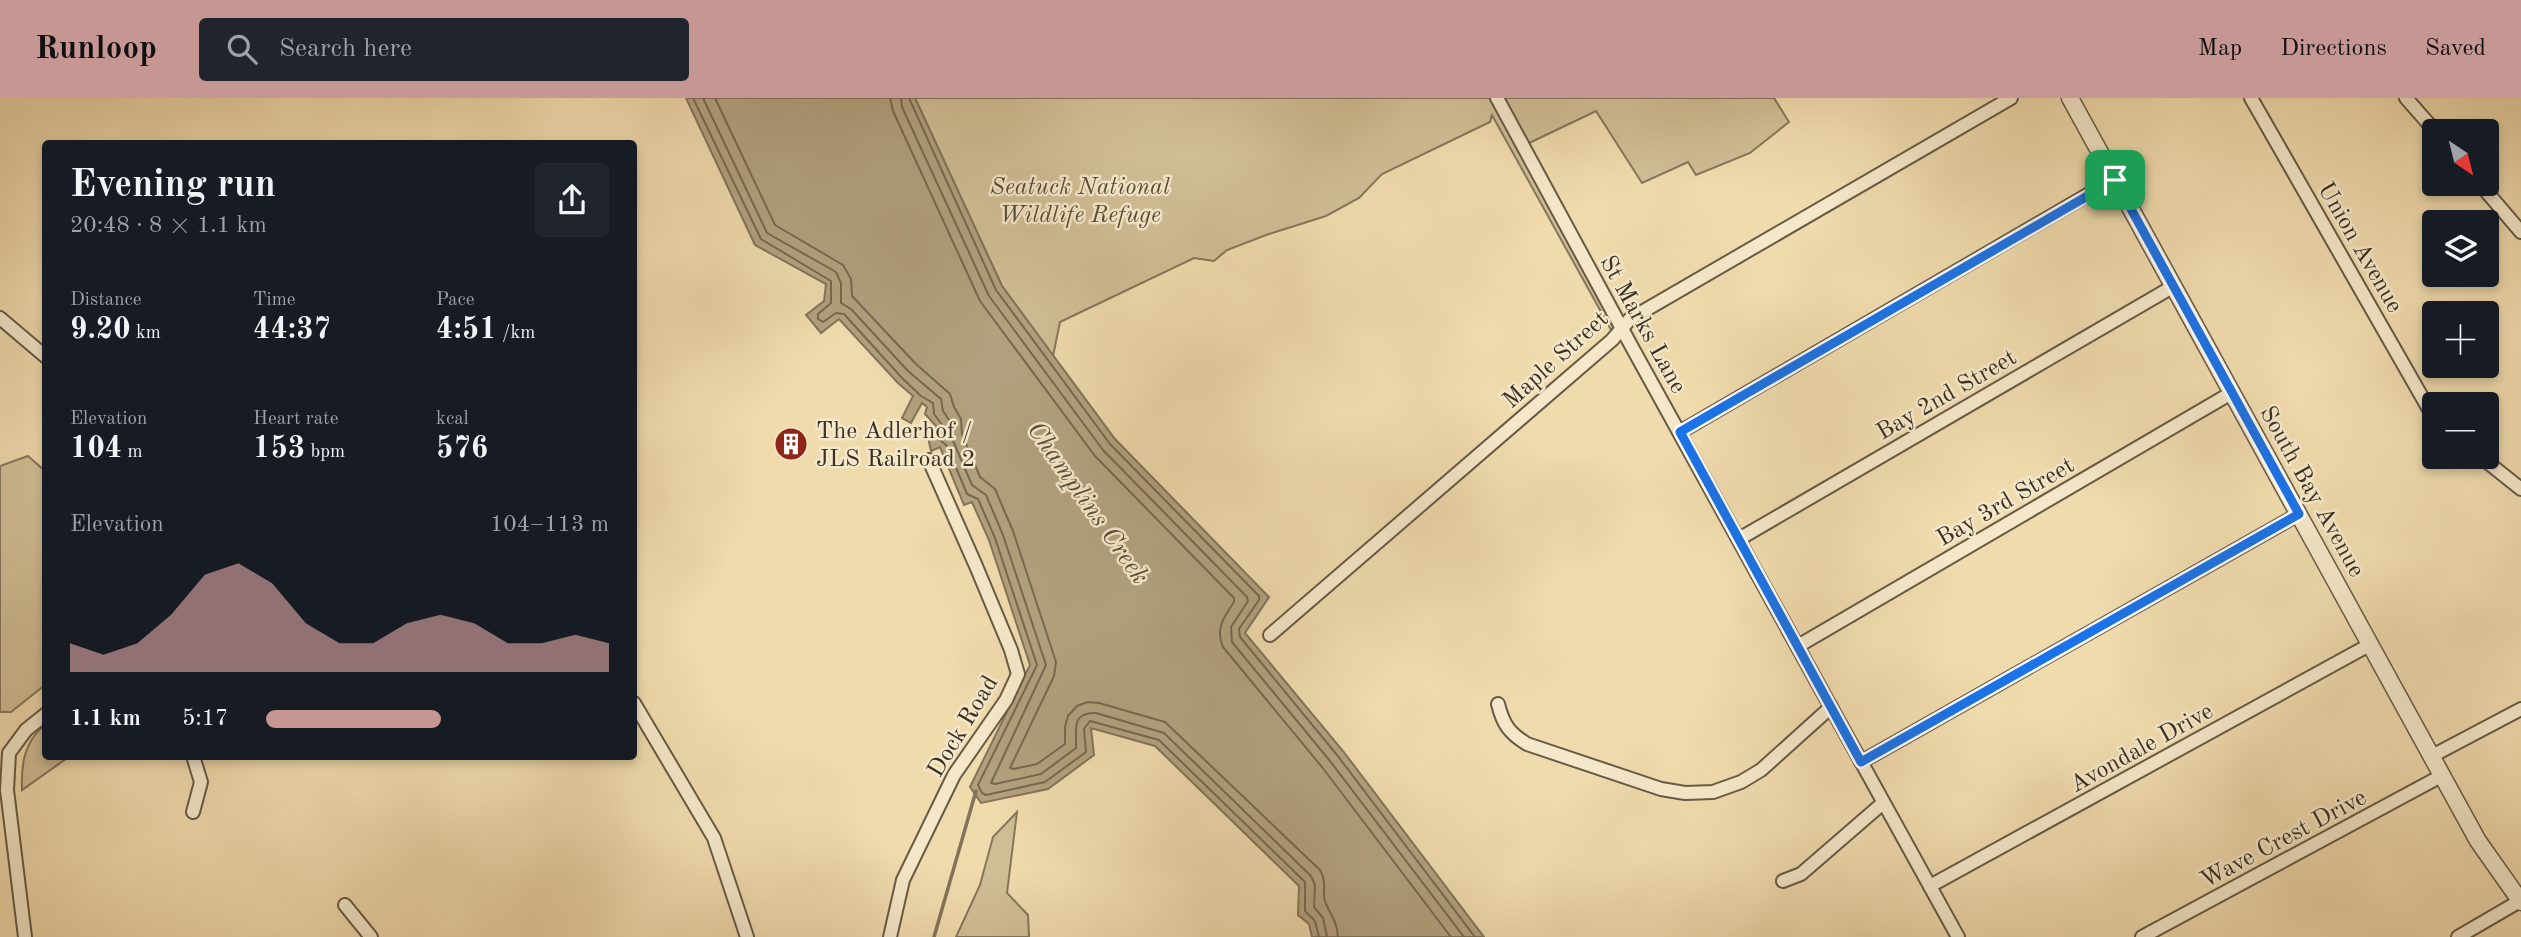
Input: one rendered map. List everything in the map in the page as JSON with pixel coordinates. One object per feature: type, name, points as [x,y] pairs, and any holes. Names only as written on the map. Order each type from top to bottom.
[{"type":"street","name":"St Marks Lane","points":[[1497,98],[1958,937]]},
{"type":"street","name":"Maple Street","points":[[1270,635],[1612,340],[1630,319],[2011,98]]},
{"type":"street","name":"South Bay Avenue","points":[[2070,98],[2478,841],[2521,901]]},
{"type":"street","name":"Union Avenue","points":[[2251,98],[2422,397]]},
{"type":"street","points":[[2406,98],[2424,119]]},
{"type":"street","points":[[1680,432],[2115,180]]},
{"type":"street","points":[[2490,196],[2521,232]]},
{"type":"street","points":[[2511,220],[2521,209]]},
{"type":"street","name":"Bay 2nd Street","points":[[1739,539],[2174,286]]},
{"type":"street","points":[[0,318],[42,354]]},
{"type":"street","name":"Bay 3rd Street","points":[[1798,646],[2233,392]]},
{"type":"street","name":"Dock Road","points":[[890,937],[903,880],[949,787],[1006,700],[1018,674],[1011,650],[929,460]]},
{"type":"street","points":[[2496,469],[2521,489]]},
{"type":"street","points":[[1861,762],[2299,514]]},
{"type":"street","name":"Avondale Drive","points":[[1930,886],[2371,644]]},
{"type":"street","points":[[1498,704],[1502,722],[1511,734],[1527,744],[1661,789],[1685,793],[1713,792],[1741,782],[1761,770],[1831,707]]},
{"type":"street","points":[[637,708],[714,838],[747,937]]},
{"type":"street","points":[[2432,756],[2521,709]]},
{"type":"street","points":[[25,937],[7,790],[9,753],[26,730],[42,717]]},
{"type":"street","points":[[193,812],[201,782],[194,760]]},
{"type":"street","name":"Wave Crest Drive","points":[[2142,937],[2444,775]]},
{"type":"street","points":[[1783,881],[1801,874],[1883,803]]},
{"type":"street","points":[[2458,937],[2521,901]]},
{"type":"street","points":[[345,905],[371,937]]},
{"type":"green space","name":"Seatuck National Wildlife Refuge","points":[[915,98],[1774,98],[1789,122],[1750,153],[1696,175],[1688,162],[1642,183],[1596,111],[1525,145],[1620,323],[1615,337],[1492,115],[1490,122],[1382,174],[1359,198],[1326,216],[1227,250],[1214,261],[1194,258],[1060,322],[1053,356],[1002,286]]},
{"type":"green space","points":[[28,456],[42,468],[42,687],[11,712],[0,712],[0,466]]},
{"type":"green space","points":[[42,727],[42,760],[64,760],[22,790],[25,754]]},
{"type":"green space","points":[[1017,812],[1007,893],[1028,915],[1029,937],[956,937],[980,885],[993,837]]},
{"type":"water","name":"Champlins Creek","points":[[686,98],[915,98],[1002,286],[1115,439],[1269,597],[1245,633],[1343,751],[1484,937],[1312,937],[1309,924],[1298,915],[1299,886],[1155,746],[1091,728],[1094,755],[1048,789],[981,803],[970,787],[1030,665],[989,540],[972,502],[964,505],[940,447],[931,451],[928,437],[937,427],[925,414],[927,407],[922,403],[911,423],[902,418],[913,396],[839,319],[821,333],[806,315],[824,301],[826,284],[755,245]]},
{"type":"waterway","points":[[934,937],[976,791]]},
{"type":"place","name":"The Adlerhof / JLS Railroad 2","points":[[791,444]]},
{"type":"route","points":[[2115,180],[2299,514],[1861,762],[1680,432],[2115,180]]}]
